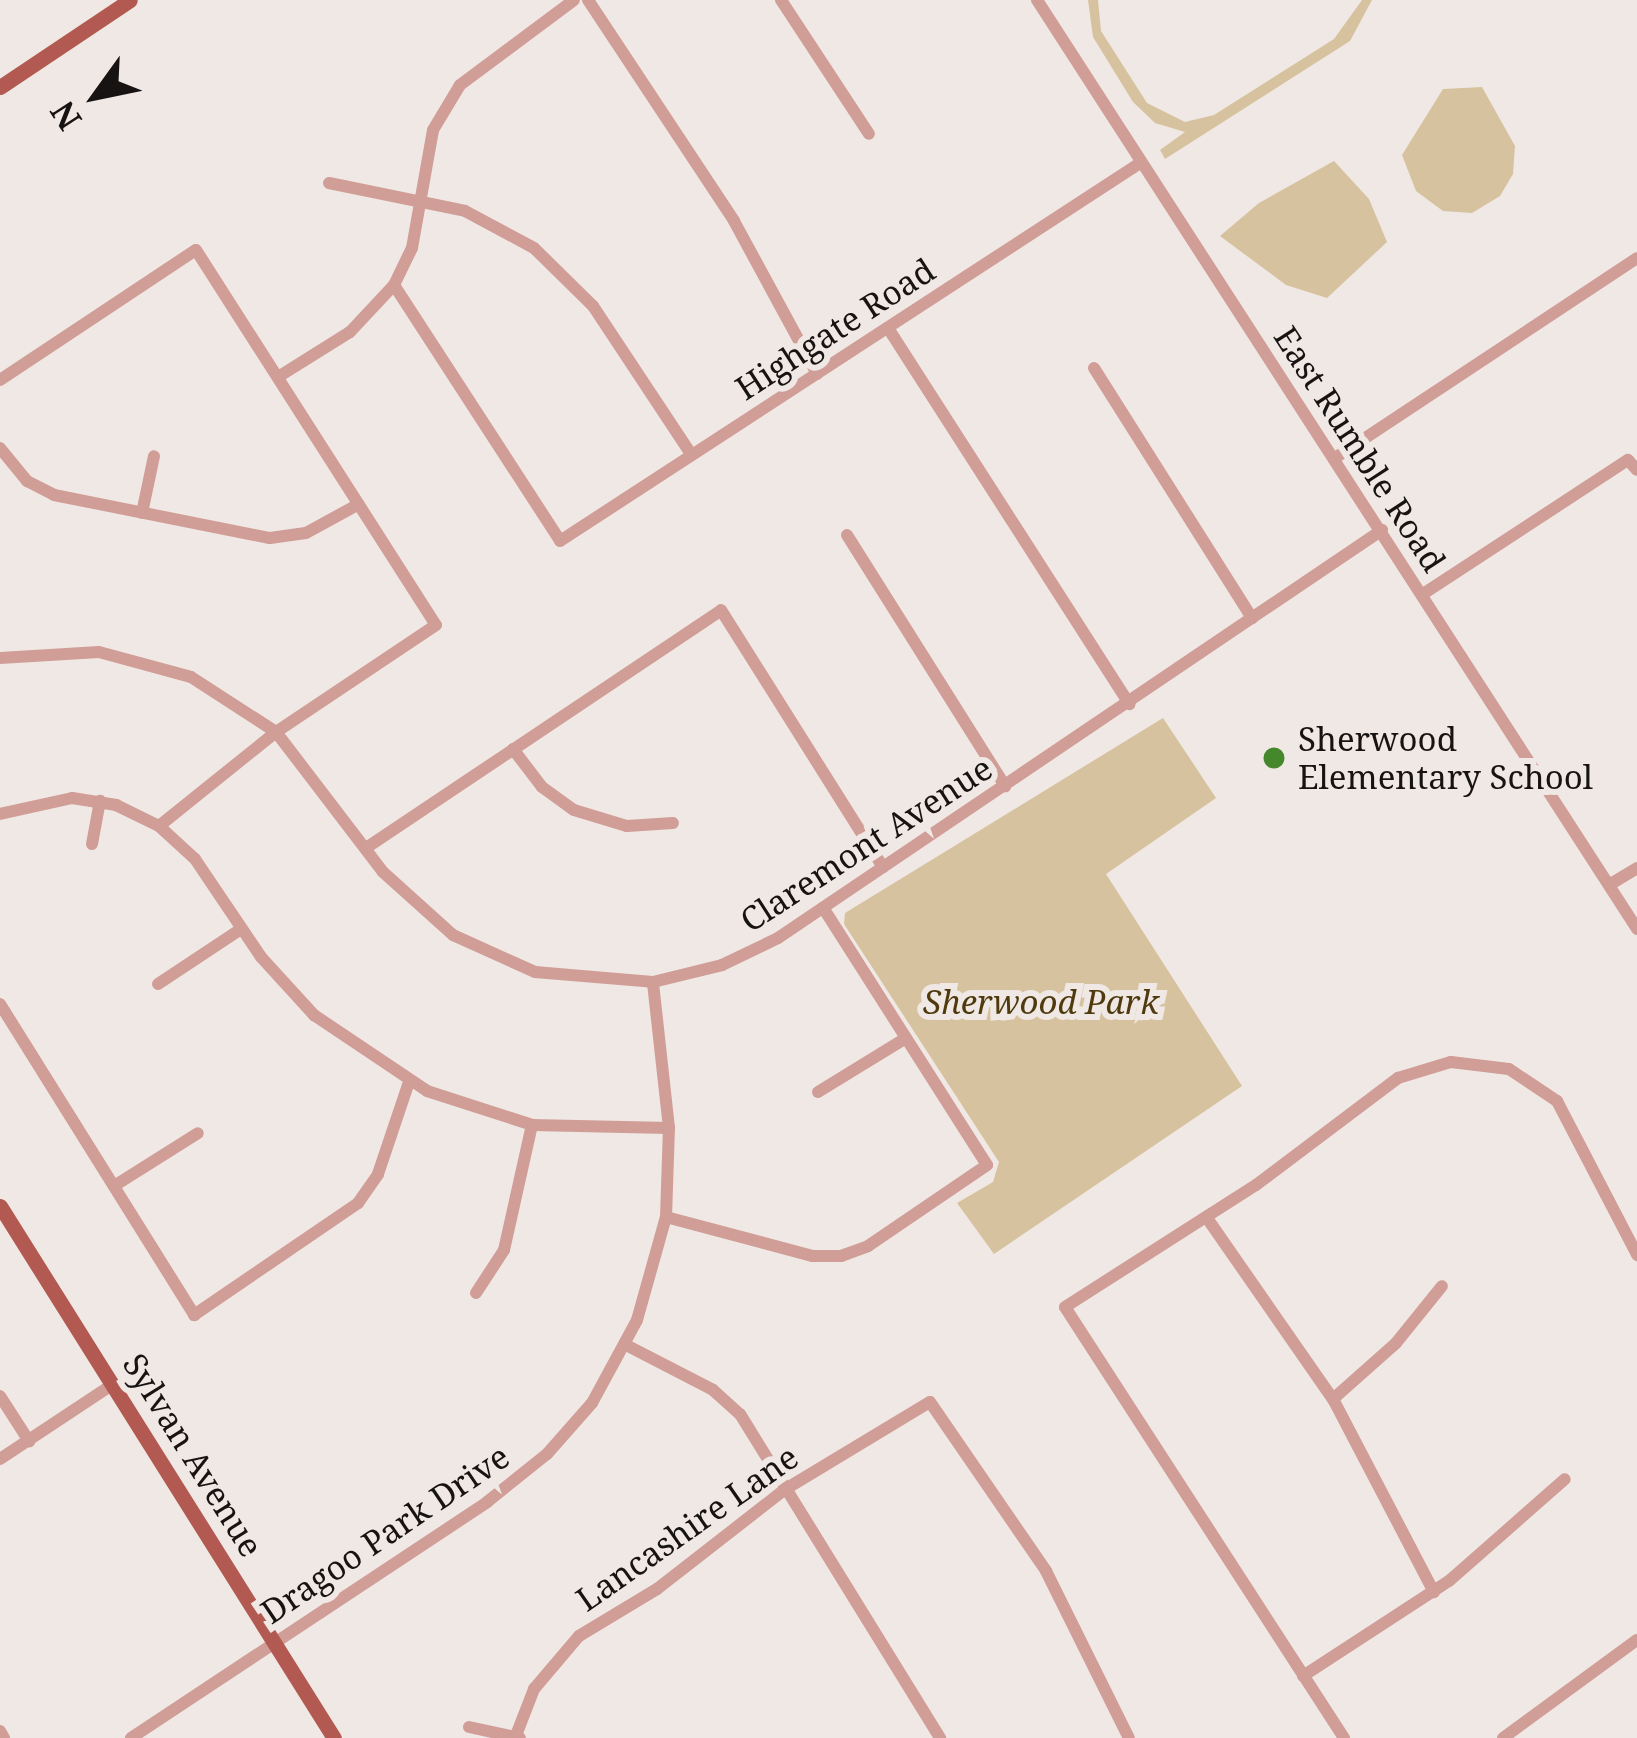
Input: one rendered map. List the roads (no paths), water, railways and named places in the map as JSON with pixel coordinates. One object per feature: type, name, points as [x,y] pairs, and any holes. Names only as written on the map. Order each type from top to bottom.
[{"type":"main road","points":[[0,87],[130,0]]},
{"type":"main road","name":"Sylvan Avenue","points":[[0,1206],[334,1738]]},
{"type":"street","points":[[278,377],[350,332],[394,285],[412,248],[434,130],[460,86],[574,0]]},
{"type":"street","points":[[588,0],[734,221],[817,374]]},
{"type":"street","points":[[781,0],[868,134]]},
{"type":"street","name":"East Rumble Road","points":[[1037,0],[1637,929]]},
{"type":"street","name":"Highgate Road","points":[[394,285],[560,541],[1140,163]]},
{"type":"street","points":[[329,183],[420,200],[487,220],[559,268],[691,454]]},
{"type":"street","points":[[0,380],[196,250],[436,625],[276,732],[159,826]]},
{"type":"street","points":[[1335,458],[1637,258]]},
{"type":"street","points":[[888,328],[1129,704]]},
{"type":"street","points":[[1094,368],[1252,618]]},
{"type":"street","points":[[0,448],[39,489],[142,513],[289,538],[359,504]]},
{"type":"street","points":[[142,513],[154,456]]},
{"type":"street","points":[[1423,594],[1628,460],[1637,470]]},
{"type":"street","name":"Claremont Avenue","points":[[0,658],[73,650],[127,657],[206,684],[276,732],[404,896],[476,949],[566,979],[653,982],[751,953],[1129,704],[1382,530]]},
{"type":"street","points":[[847,535],[1006,786]]},
{"type":"street","points":[[366,848],[721,610],[883,868]]},
{"type":"street","points":[[513,749],[542,787],[574,810],[627,826],[673,823]]},
{"type":"street","points":[[0,814],[52,799],[100,800],[159,826],[195,859],[241,929],[314,1015],[409,1082],[532,1125],[669,1128]]},
{"type":"street","points":[[92,844],[100,800]]},
{"type":"street","points":[[1609,885],[1637,868]]},
{"type":"street","points":[[666,1217],[813,1256],[841,1256],[987,1165],[823,908]]},
{"type":"street","points":[[158,984],[241,929]]},
{"type":"street","name":"Dragoo Park Drive","points":[[131,1738],[520,1478],[581,1416],[626,1345],[666,1217],[669,1128],[653,982]]},
{"type":"street","points":[[0,1004],[194,1315],[358,1203],[378,1174],[409,1082]]},
{"type":"street","points":[[818,1092],[906,1038]]},
{"type":"street","points":[[1343,1738],[1065,1307],[1207,1218],[1382,1089],[1434,1064],[1510,1069],[1556,1100],[1637,1255]]},
{"type":"street","points":[[476,1293],[504,1250],[532,1125]]},
{"type":"street","points":[[113,1186],[198,1133]]},
{"type":"street","points":[[1207,1218],[1333,1399],[1434,1592]]},
{"type":"street","points":[[1333,1399],[1396,1343],[1442,1286]]},
{"type":"street","points":[[626,1345],[727,1400],[940,1738]]},
{"type":"street","points":[[0,1460],[112,1385]]},
{"type":"street","points":[[0,1396],[28,1441]]},
{"type":"street","name":"Lancashire Lane","points":[[517,1738],[534,1689],[563,1650],[784,1490],[930,1402],[1046,1571],[1130,1738]]},
{"type":"street","points":[[1303,1676],[1434,1592],[1564,1479]]},
{"type":"street","points":[[1503,1738],[1637,1640]]},
{"type":"street","points":[[469,1726],[517,1738]]},
{"type":"place","name":"Sherwood Elementary School","points":[[1274,758]]},
{"type":"park label","name":"Sherwood Park","points":[[1041,1002]]}]
